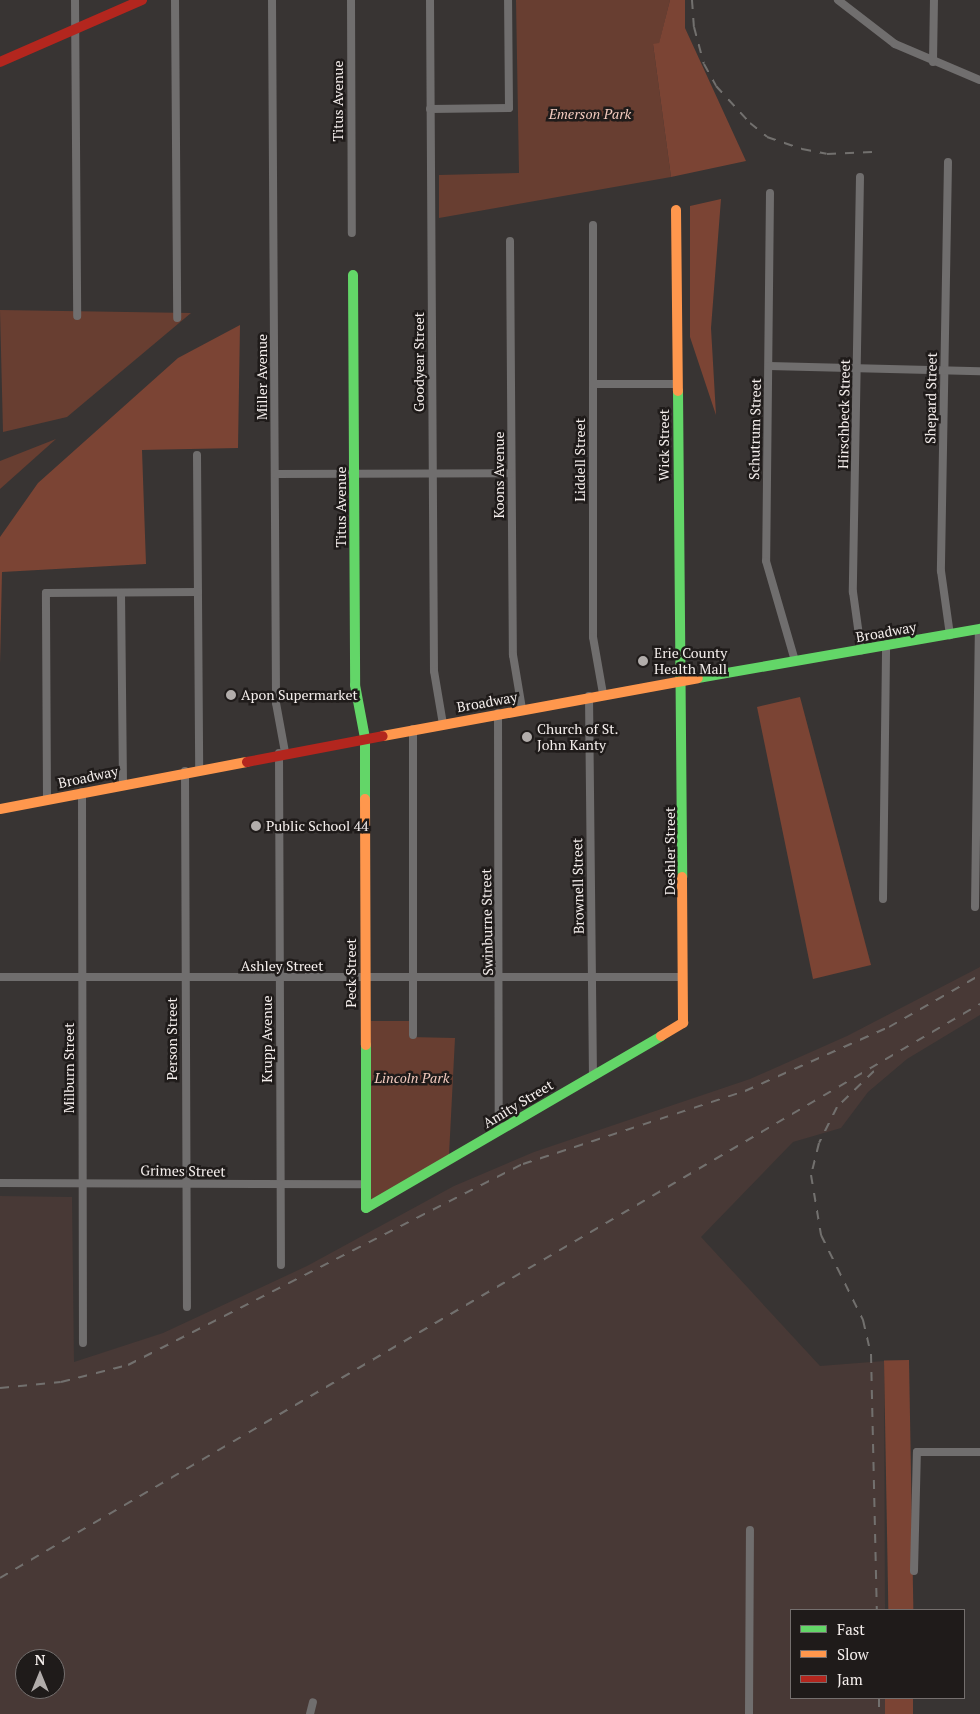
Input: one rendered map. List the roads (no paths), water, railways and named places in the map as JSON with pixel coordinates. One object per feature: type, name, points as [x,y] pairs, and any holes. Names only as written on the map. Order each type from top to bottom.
[{"type":"street","points":[[75,0],[77,316]]},
{"type":"street","points":[[0,62],[142,0]]},
{"type":"street","points":[[175,0],[177,318]]},
{"type":"street","name":"Miller Avenue","points":[[272,0],[276,703],[282,753]]},
{"type":"street","name":"Titus Avenue","points":[[351,0],[352,232]]},
{"type":"street","name":"Goodyear Street","points":[[430,0],[434,671],[443,724]]},
{"type":"street","points":[[430,109],[509,108],[508,0]]},
{"type":"street","points":[[838,0],[882,36],[932,62],[980,80]]},
{"type":"street","points":[[932,62],[934,0]]},
{"type":"street","name":"Shepard Street","points":[[948,162],[941,570],[950,635]]},
{"type":"street","name":"Hirschbeck Street","points":[[860,177],[853,592],[861,650]]},
{"type":"street","name":"Schutrum Street","points":[[770,193],[766,561],[795,661]]},
{"type":"street","name":"Wick Street","points":[[676,210],[678,622],[684,679]]},
{"type":"street","name":"Liddell Street","points":[[593,225],[593,637],[603,694]]},
{"type":"street","name":"Koons Avenue","points":[[510,241],[512,655],[522,709]]},
{"type":"street","name":"Titus Avenue","points":[[353,275],[355,685],[365,738]]},
{"type":"street","points":[[769,366],[980,371]]},
{"type":"street","points":[[593,384],[677,384]]},
{"type":"street","points":[[197,455],[199,768]]},
{"type":"street","points":[[275,474],[511,473]]},
{"type":"street","points":[[47,799],[46,594],[198,592]]},
{"type":"street","points":[[121,593],[123,784]]},
{"type":"street","points":[[976,907],[980,630]]},
{"type":"street","name":"Broadway","points":[[0,809],[199,768],[590,696],[980,630]]},
{"type":"street","points":[[883,899],[886,646]]},
{"type":"street","name":"Deshler Street","points":[[683,1023],[684,679]]},
{"type":"street","name":"Brownell Street","points":[[590,696],[593,1075]]},
{"type":"street","name":"Swinburne Street","points":[[498,714],[500,1131]]},
{"type":"street","points":[[413,729],[413,1035]]},
{"type":"street","name":"Peck Street","points":[[365,738],[366,1208]]},
{"type":"street","name":"Krupp Avenue","points":[[281,1265],[280,978],[282,753]]},
{"type":"street","name":"Person Street","points":[[185,771],[185,1184],[187,1308]]},
{"type":"street","name":"Milburn Street","points":[[82,792],[83,1343]]},
{"type":"street","name":"Ashley Street","points":[[0,977],[684,977]]},
{"type":"street","name":"Amity Street","points":[[366,1208],[683,1023]]},
{"type":"street","name":"Grimes Street","points":[[0,1183],[366,1184]]},
{"type":"street","points":[[914,1571],[917,1452],[980,1452]]},
{"type":"street","points":[[750,1530],[750,1714]]},
{"type":"street","points":[[310,1714],[313,1702]]},
{"type":"railway","points":[[692,0],[694,27],[704,64],[716,86],[750,123],[767,137],[802,149],[827,154],[872,152]]},
{"type":"railway","points":[[0,1388],[61,1382],[128,1365],[523,1164],[745,1091],[889,1027],[980,975]]},
{"type":"railway","points":[[0,1578],[980,1004]]},
{"type":"railway","points":[[874,1071],[837,1107],[819,1143],[811,1175],[821,1235],[863,1320],[871,1354],[877,1609]]},
{"type":"railway","points":[[879,1699],[879,1714]]},
{"type":"place","name":"Erie County Health Mall","points":[[643,661]]},
{"type":"place","name":"Apon Supermarket","points":[[231,695]]},
{"type":"place","name":"Church of St. John Kanty","points":[[527,737]]},
{"type":"place","name":"Public School 44","points":[[256,826]]},
{"type":"park label","name":"Emerson Park","points":[[590,114]]},
{"type":"park label","name":"Lincoln Park","points":[[412,1078]]}]
